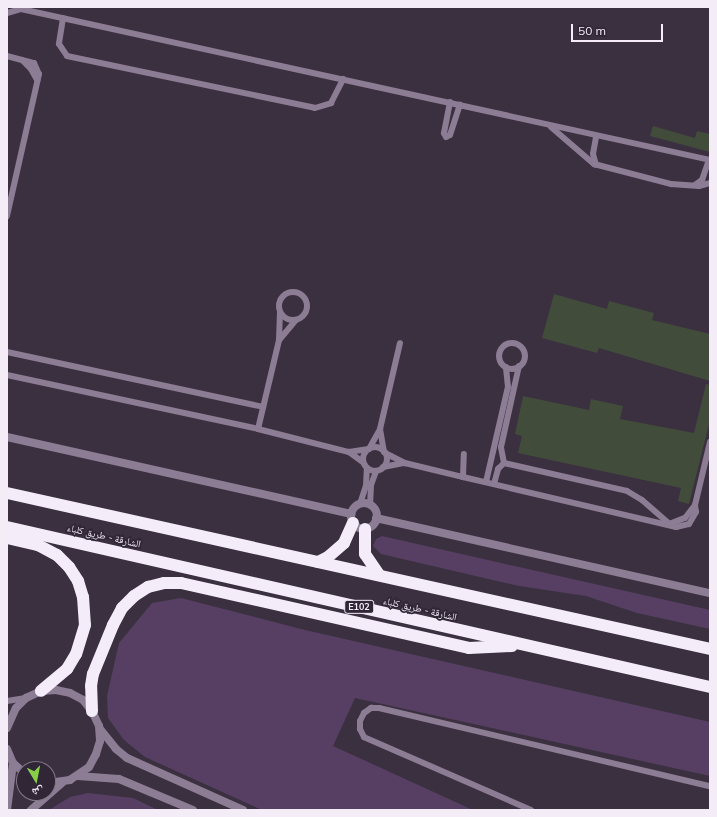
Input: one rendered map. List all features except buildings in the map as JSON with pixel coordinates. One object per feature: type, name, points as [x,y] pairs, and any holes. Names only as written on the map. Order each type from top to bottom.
[{"type":"highway","name":"الشارقة - طريق كلباء","points":[[7,493],[710,649]]},
{"type":"highway","points":[[318,562],[328,557],[344,543],[352,519]]},
{"type":"highway","name":"الشارقة - طريق كلباء","points":[[7,527],[710,687]]},
{"type":"highway","points":[[365,529],[365,554],[379,575]]},
{"type":"highway","points":[[7,538],[38,545],[57,556],[69,567],[78,581],[83,597],[85,624],[76,654],[67,669],[41,691]]},
{"type":"highway","points":[[92,711],[91,686],[93,674],[112,625],[122,608],[134,596],[148,588],[164,583],[180,583],[469,648],[489,648],[520,644]]},
{"type":"street","points":[[7,437],[352,519],[365,529],[372,526],[376,518]]},
{"type":"street","points":[[352,519],[360,504],[370,505],[376,518]]},
{"type":"street","points":[[376,518],[710,593]]},
{"type":"street","points":[[7,728],[16,708],[26,698],[41,691],[56,690],[70,693],[82,700],[92,711],[98,726],[106,738],[127,758],[243,810]]},
{"type":"street","points":[[56,782],[63,782],[78,776],[89,767],[96,754],[100,740],[98,726]]},
{"type":"street","points":[[7,749],[14,762],[7,810]]},
{"type":"street","points":[[78,776],[119,778],[193,810]]},
{"type":"street","points":[[31,810],[63,782]]},
{"type":"lane","points":[[7,13],[21,9],[460,104],[596,137],[709,160],[702,180],[692,186]]},
{"type":"lane","points":[[63,18],[59,44],[63,52],[75,57],[315,108],[331,104],[343,78]]},
{"type":"lane","points":[[7,56],[22,60],[31,68],[37,80],[7,216]]},
{"type":"lane","points":[[450,102],[444,133],[446,137],[450,135],[460,104]]},
{"type":"lane","points":[[549,126],[596,165],[649,179],[692,186],[710,183]]},
{"type":"lane","points":[[596,137],[593,154],[596,165]]},
{"type":"lane","points":[[258,429],[279,340],[279,306],[282,297],[292,292],[301,295],[305,298],[307,309],[279,340]]},
{"type":"lane","points":[[280,312],[285,318],[296,320]]},
{"type":"lane","points":[[363,462],[364,455],[380,429],[400,343]]},
{"type":"lane","points":[[486,482],[508,387],[506,367],[500,360],[500,351],[511,343],[520,346],[524,354],[518,366],[501,447],[504,463]]},
{"type":"lane","points":[[7,352],[263,407]]},
{"type":"lane","points":[[506,367],[518,366]]},
{"type":"lane","points":[[7,375],[258,429],[349,452],[363,462],[367,468],[370,505]]},
{"type":"lane","points":[[380,429],[386,460],[383,467]]},
{"type":"lane","points":[[349,452],[377,448],[405,463],[669,524],[685,518],[695,505],[710,442]]},
{"type":"lane","points":[[463,477],[464,454]]},
{"type":"lane","points":[[360,504],[376,471],[383,467],[405,463]]},
{"type":"lane","points":[[494,484],[498,469],[504,463]]},
{"type":"lane","points":[[504,463],[627,491],[642,500],[669,524]]},
{"type":"lane","points":[[367,468],[376,471]]},
{"type":"lane","points":[[7,700],[26,698]]},
{"type":"lane","points":[[531,810],[364,737],[360,729],[360,721],[364,713],[371,708],[379,708],[710,786]]},
{"type":"shaded area","points":[[382,536],[710,610],[710,629],[637,613],[586,596],[519,586],[381,554],[373,546],[376,539]]},
{"type":"shaded area","points":[[181,598],[305,630],[710,722],[710,776],[355,698],[333,746],[473,810],[262,810],[145,757],[124,740],[108,718],[107,696],[119,643],[152,603]]},
{"type":"shaded area","points":[[88,793],[133,798],[158,810],[49,810],[70,797]]}]
